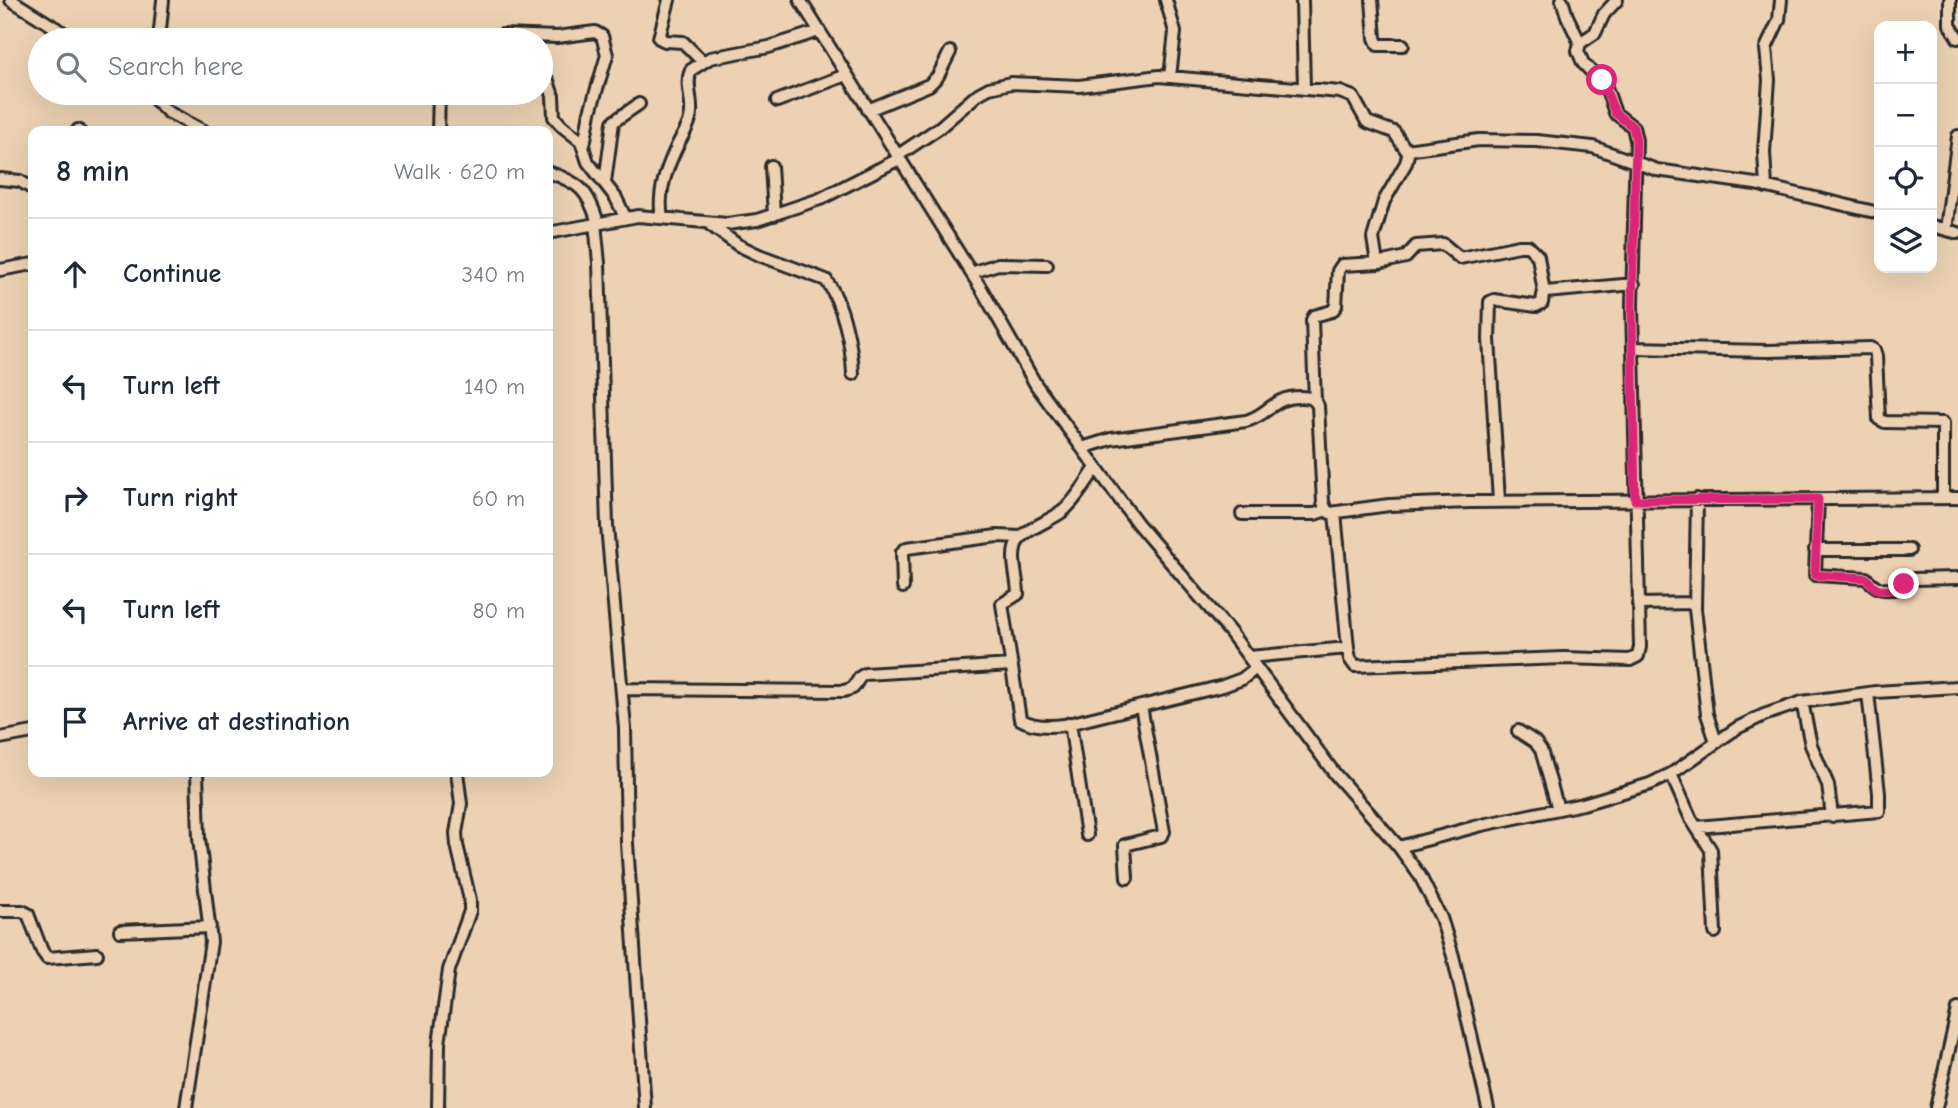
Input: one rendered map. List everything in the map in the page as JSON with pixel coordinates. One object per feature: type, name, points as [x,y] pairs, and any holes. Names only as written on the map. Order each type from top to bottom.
[{"type":"street","points":[[11,0],[27,5],[59,28]]},
{"type":"street","points":[[160,28],[163,0]]},
{"type":"street","points":[[669,0],[659,38],[682,42],[702,61]]},
{"type":"street","points":[[800,0],[971,272],[1036,385],[1137,523],[1230,632],[1335,774],[1399,847],[1432,896],[1461,986],[1488,1108]]},
{"type":"street","points":[[1166,0],[1175,32],[1170,77]]},
{"type":"street","points":[[1302,0],[1304,89]]},
{"type":"street","points":[[1372,0],[1378,45],[1403,45]]},
{"type":"street","points":[[1082,448],[1111,439],[1252,419],[1286,397],[1309,397],[1318,406],[1323,502],[1331,512],[1352,663],[1359,667],[1564,658],[1635,658],[1639,652],[1633,348],[1636,140],[1633,127],[1615,113],[1602,80],[1583,63],[1578,51],[1580,43],[1562,0]]},
{"type":"street","points":[[1580,43],[1595,33],[1604,14],[1617,0]]},
{"type":"street","points":[[1766,187],[1769,80],[1766,48],[1779,20],[1781,0]]},
{"type":"street","points":[[1950,0],[1950,25],[1958,38]]},
{"type":"street","points":[[662,218],[659,207],[661,191],[674,152],[691,116],[689,75],[695,65],[702,61],[769,47],[819,31]]},
{"type":"street","points":[[553,37],[595,32],[602,36],[607,55],[583,145]]},
{"type":"street","points":[[868,110],[929,85],[938,76],[950,52]]},
{"type":"street","points":[[777,101],[846,75]]},
{"type":"street","points":[[553,232],[625,217],[709,224],[741,223],[774,215],[838,192],[898,158],[939,128],[978,94],[998,85],[1025,82],[1079,86],[1144,76],[1349,95],[1371,126],[1394,132],[1403,148],[1409,150],[1479,140],[1537,141],[1593,147],[1667,172],[1766,187],[1874,212]]},
{"type":"street","points":[[553,96],[554,117],[581,141],[588,162],[616,198],[625,217]]},
{"type":"street","points":[[605,182],[613,122],[639,104]]},
{"type":"street","points":[[161,105],[195,126]]},
{"type":"street","points":[[438,126],[439,105]]},
{"type":"street","points":[[1946,230],[1958,136]]},
{"type":"street","points":[[1377,263],[1373,238],[1384,201],[1406,163],[1409,150]]},
{"type":"street","points":[[771,166],[774,215]]},
{"type":"street","points":[[553,174],[570,179],[586,192],[596,223],[607,526],[623,689],[628,865],[645,1108]]},
{"type":"street","points":[[0,179],[20,181],[28,186]]},
{"type":"street","points":[[709,224],[738,245],[826,281],[835,296],[847,334],[853,374]]},
{"type":"street","points":[[1937,227],[1958,233]]},
{"type":"street","points":[[1315,401],[1312,318],[1332,311],[1336,306],[1340,267],[1406,257],[1416,246],[1446,246],[1460,258],[1528,246],[1536,252],[1539,260],[1544,293],[1542,303],[1536,306],[1494,300],[1489,302],[1499,501]]},
{"type":"street","points":[[971,272],[998,264],[1047,265]]},
{"type":"street","points":[[0,270],[28,265]]},
{"type":"street","points":[[1544,293],[1633,284]]},
{"type":"street","points":[[1633,348],[1767,351],[1870,348],[1876,356],[1879,419],[1885,422],[1943,423],[1943,498]]},
{"type":"street","points":[[1096,467],[1068,507],[1016,543],[1018,594],[1002,604],[1020,719],[1044,726],[1070,723],[1223,686],[1242,679],[1256,668]]},
{"type":"street","points":[[1242,514],[1315,514],[1389,505],[1499,501],[1958,498]]},
{"type":"street","points":[[1697,499],[1694,603],[1707,714],[1716,742]]},
{"type":"street","points":[[1818,499],[1815,575],[1866,578],[1875,588],[1880,589],[1899,588],[1906,581],[1913,579],[1958,578]]},
{"type":"street","points":[[903,587],[901,557],[907,548],[985,537],[1021,537]]},
{"type":"street","points":[[1815,550],[1909,550]]},
{"type":"street","points":[[1638,604],[1694,603]]},
{"type":"street","points":[[1249,657],[1348,648]]},
{"type":"street","points":[[623,689],[844,691],[853,688],[864,674],[1013,666]]},
{"type":"street","points":[[1399,847],[1624,793],[1671,774],[1716,742],[1764,715],[1802,702],[1868,693],[1958,687]]},
{"type":"street","points":[[1697,827],[1874,813],[1880,809],[1868,693]]},
{"type":"street","points":[[1802,702],[1811,745],[1828,785],[1832,816]]},
{"type":"street","points":[[1127,878],[1124,846],[1161,836],[1164,832],[1141,706]]},
{"type":"street","points":[[1070,723],[1087,835]]},
{"type":"street","points":[[1518,730],[1541,750],[1558,809]]},
{"type":"street","points":[[0,738],[28,733]]},
{"type":"street","points":[[1671,774],[1683,803],[1711,850],[1715,932]]},
{"type":"street","points":[[186,1108],[210,957],[210,927],[199,838],[197,777]]},
{"type":"street","points":[[438,1108],[439,1044],[449,970],[470,911],[470,900],[457,845],[456,833],[461,804],[458,777]]},
{"type":"street","points":[[0,911],[22,911],[28,914],[47,958],[97,954]]},
{"type":"street","points":[[120,932],[210,927]]},
{"type":"street","points":[[1936,1108],[1957,1015]]},
{"type":"route","points":[[1602,80],[1612,107],[1619,118],[1633,127],[1636,140],[1632,306],[1635,500],[1818,499],[1815,575],[1863,577],[1880,589],[1896,589],[1904,584]]}]
